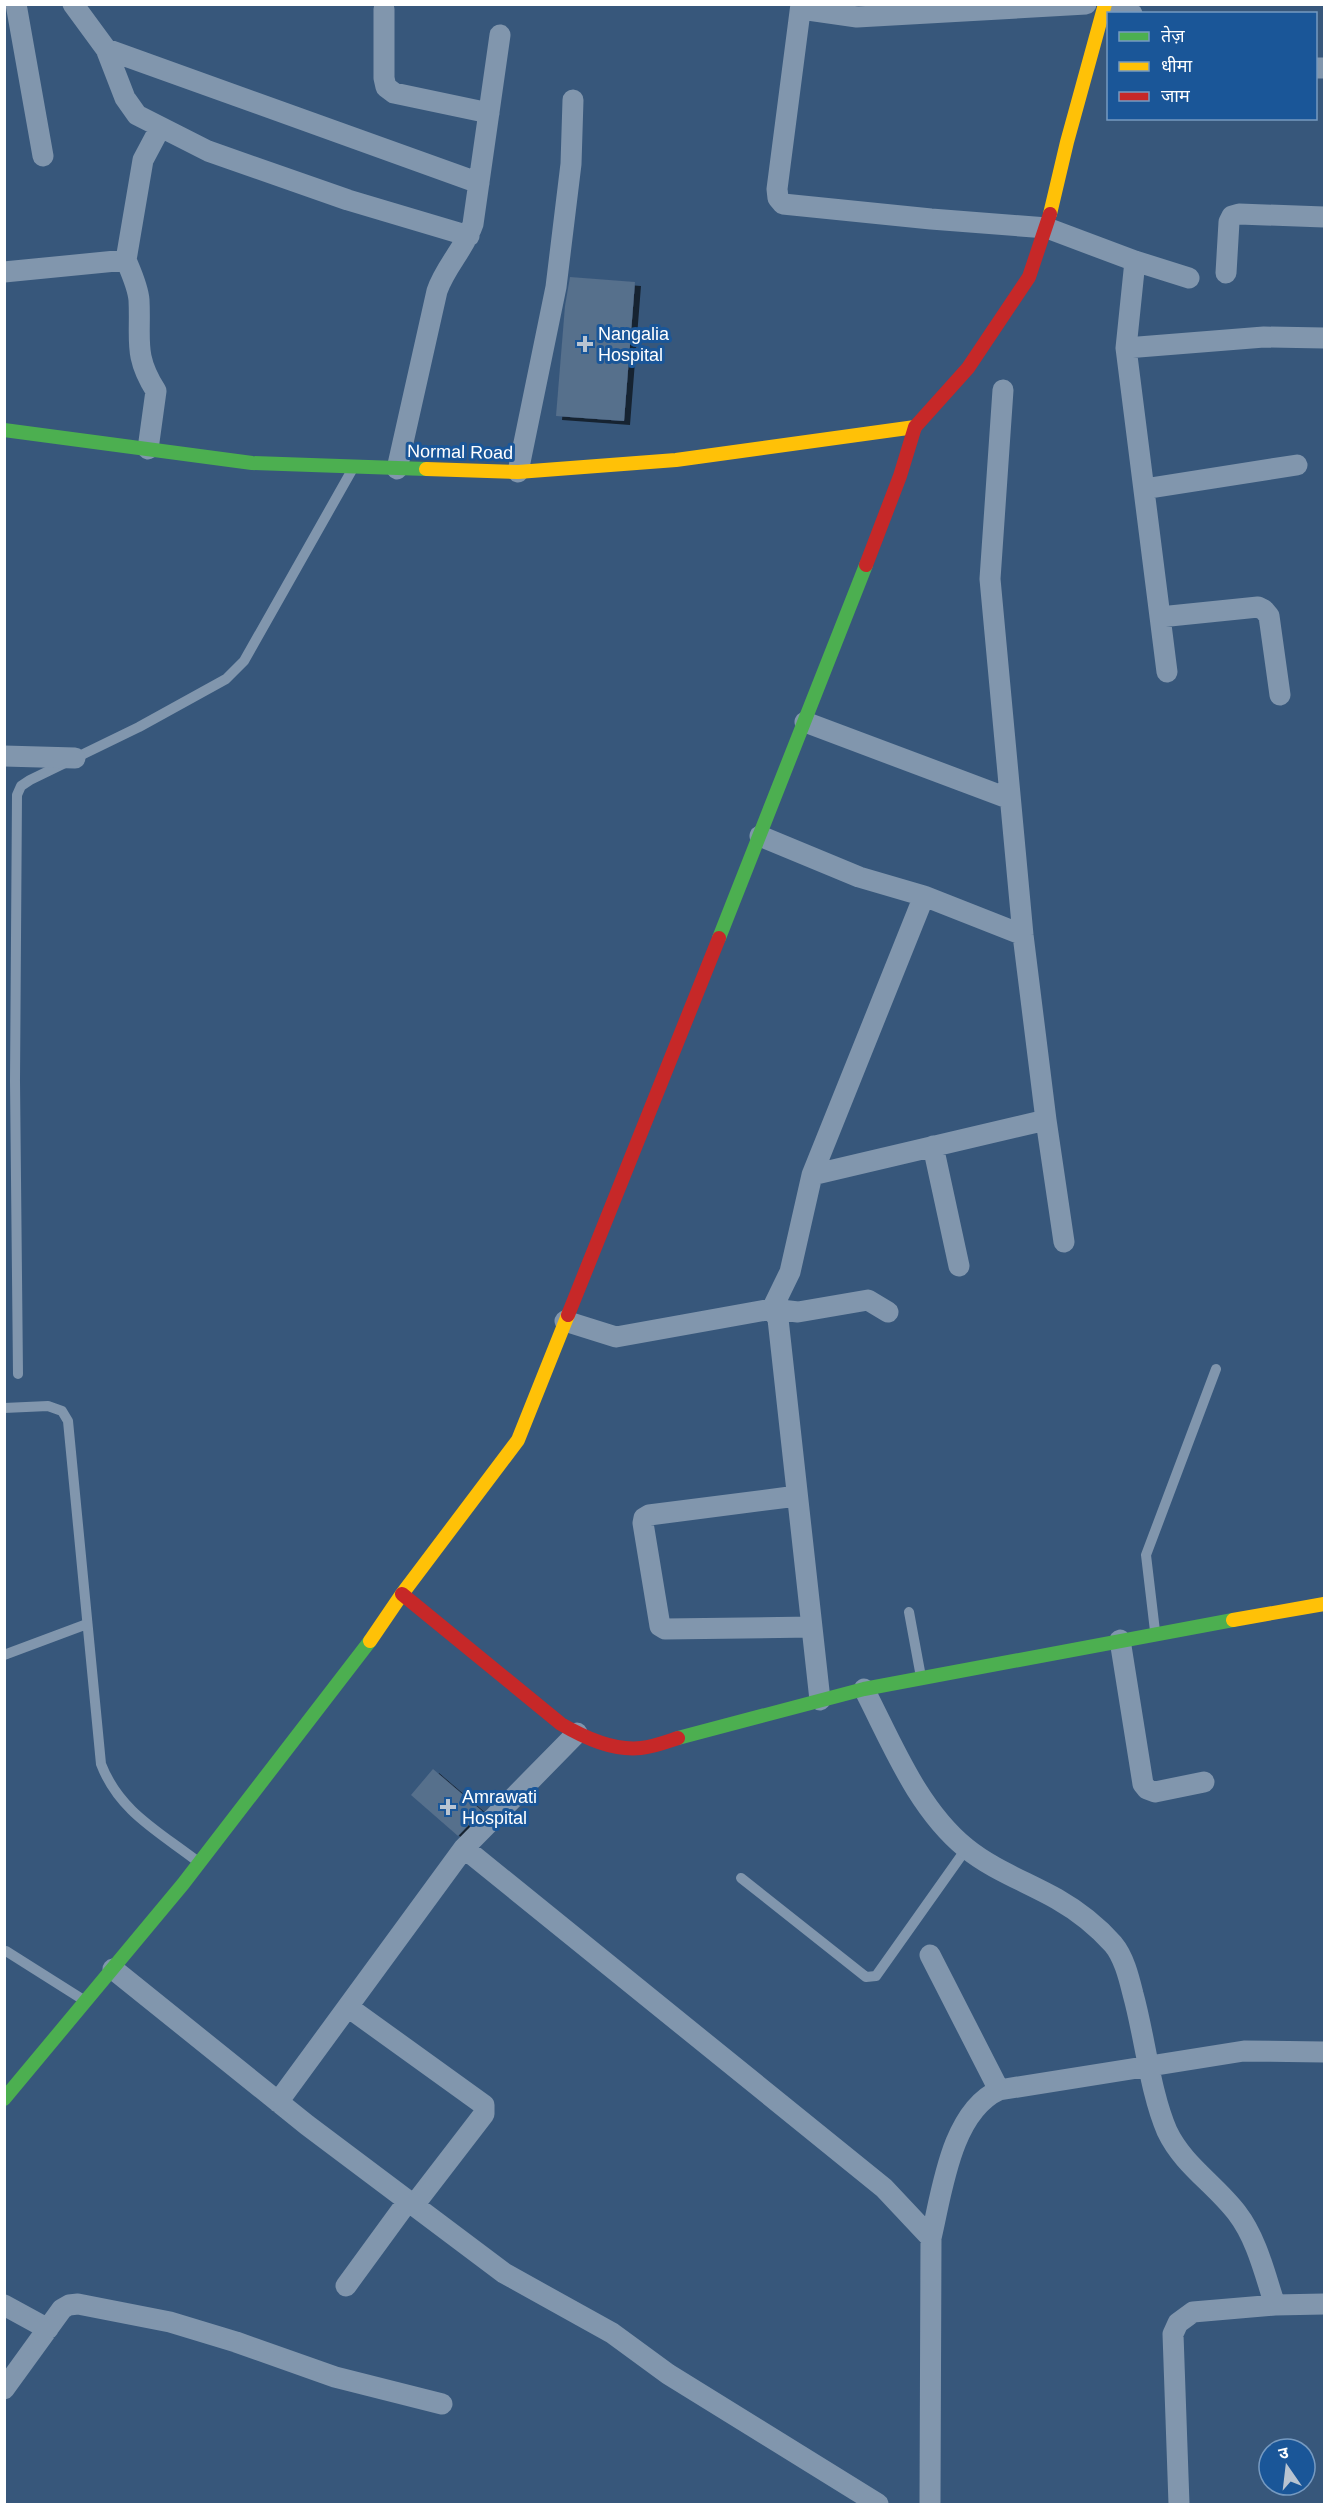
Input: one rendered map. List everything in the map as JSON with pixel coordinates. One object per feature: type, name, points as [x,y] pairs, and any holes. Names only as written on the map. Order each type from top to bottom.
[{"type":"main road","points":[[4,2099],[200,1863],[362,1653],[402,1594],[518,1440],[805,722],[900,476],[915,427],[974,359],[1029,277],[1047,228],[1067,142],[1107,4]]},
{"type":"main road","name":"Normal Road","points":[[4,430],[252,463],[518,472],[676,460],[915,427]]},
{"type":"main road","points":[[402,1594],[561,1724],[577,1733],[614,1747],[642,1748],[864,1689],[1324,1604]]},
{"type":"street","points":[[16,4],[43,156]]},
{"type":"street","points":[[73,4],[105,49],[125,98],[137,115],[208,151],[348,200],[470,236]]},
{"type":"street","points":[[1086,4],[994,7],[857,17],[801,7],[777,189],[778,198],[783,204],[1047,228],[1135,261],[1189,278]]},
{"type":"street","points":[[1107,4],[1127,12]]},
{"type":"street","points":[[384,9],[386,87],[394,93],[489,113]]},
{"type":"street","points":[[398,469],[437,291],[440,282],[470,236],[500,35]]},
{"type":"street","points":[[105,49],[479,183]]},
{"type":"street","points":[[518,472],[556,287],[571,164],[573,100]]},
{"type":"street","points":[[148,449],[156,391],[144,373],[138,349],[139,298],[126,260],[143,160],[160,128]]},
{"type":"street","points":[[1226,273],[1229,222],[1232,216],[1239,214],[1324,217]]},
{"type":"street","points":[[4,272],[126,260]]},
{"type":"street","points":[[1135,261],[1126,348],[1167,672]]},
{"type":"street","points":[[1126,348],[1263,337],[1324,338]]},
{"type":"street","points":[[1003,390],[990,579],[1023,935],[1064,1242]]},
{"type":"street","points":[[1144,489],[1297,465]]},
{"type":"street","points":[[1160,617],[1258,607],[1264,610],[1269,616],[1280,695]]},
{"type":"street","points":[[805,722],[1010,799]]},
{"type":"street","points":[[4,756],[75,758]]},
{"type":"street","points":[[760,836],[859,877],[924,896],[1023,935]]},
{"type":"street","points":[[771,1309],[790,1272],[812,1174],[924,896]]},
{"type":"street","points":[[812,1174],[1046,1120]]},
{"type":"street","points":[[933,1146],[959,1266]]},
{"type":"street","points":[[565,1321],[616,1337],[771,1309],[798,1312],[868,1300],[888,1312]]},
{"type":"street","points":[[771,1309],[778,1319],[820,1700]]},
{"type":"street","points":[[797,1496],[649,1515],[644,1518],[644,1523],[658,1622],[665,1629],[812,1627]]},
{"type":"street","points":[[1120,1640],[1143,1784],[1147,1789],[1155,1792],[1204,1782]]},
{"type":"street","points":[[864,1689],[906,1772],[947,1830],[966,1849],[993,1867],[1058,1899],[1089,1920],[1115,1947],[1128,1976],[1144,2033],[1149,2067],[1167,2129],[1190,2165],[1239,2215],[1254,2245],[1275,2305]]},
{"type":"street","points":[[278,2102],[464,1848],[577,1733]]},
{"type":"street","points":[[464,1848],[884,2188],[931,2238]]},
{"type":"street","points":[[930,1956],[999,2090]]},
{"type":"street","points":[[112,1969],[278,2102],[504,2274],[612,2333],[668,2374],[878,2505]]},
{"type":"street","points":[[346,2286],[484,2114],[484,2106],[348,2007]]},
{"type":"street","points":[[930,2505],[931,2238],[952,2150],[972,2112],[986,2096],[999,2090],[1244,2051],[1324,2052]]},
{"type":"street","points":[[4,2389],[62,2309],[78,2304],[170,2322],[335,2377],[442,2404]]},
{"type":"street","points":[[1179,2505],[1173,2334],[1178,2324],[1193,2312],[1275,2305],[1324,2304]]},
{"type":"street","points":[[4,2305],[48,2329]]},
{"type":"lane","points":[[18,1374],[16,795],[21,786],[30,780],[148,722],[226,679],[236,671],[244,662],[354,467]]},
{"type":"lane","points":[[1156,1634],[1146,1555],[1216,1369]]},
{"type":"lane","points":[[4,1408],[48,1406],[62,1410],[68,1421],[101,1764],[108,1783],[132,1811],[200,1863]]},
{"type":"lane","points":[[909,1612],[921,1677]]},
{"type":"lane","points":[[4,1655],[87,1624]]},
{"type":"lane","points":[[741,1878],[866,1977],[871,1978],[876,1976],[966,1849]]},
{"type":"lane","points":[[6,1951],[85,2002]]},
{"type":"building","points":[[570,277],[635,282],[624,421],[556,416],[565,306]]},
{"type":"building","points":[[433,1769],[482,1811],[458,1836],[411,1795]]},
{"type":"traffic: fast","points":[[4,430],[252,463],[426,469]]},
{"type":"traffic: fast","points":[[719,938],[866,565]]},
{"type":"traffic: fast","points":[[678,1738],[864,1689],[1233,1620]]},
{"type":"traffic: fast","points":[[4,2099],[183,1884],[370,1641]]},
{"type":"traffic: slow","points":[[1050,214],[1105,4]]},
{"type":"traffic: slow","points":[[426,469],[518,472],[676,460],[915,427]]},
{"type":"traffic: slow","points":[[370,1641],[402,1594],[518,1440],[568,1315]]},
{"type":"traffic: slow","points":[[1233,1620],[1324,1604]]},
{"type":"traffic: jam","points":[[866,565],[900,476],[915,427],[968,368],[1029,277],[1050,214]]},
{"type":"traffic: jam","points":[[568,1315],[719,938]]},
{"type":"traffic: jam","points":[[402,1594],[561,1724],[589,1739],[620,1747],[641,1748],[678,1738]]},
{"type":"place","name":"Nangalia Hospital","points":[[585,344]]},
{"type":"place","name":"Amrawati Hospital","points":[[448,1807]]}]
